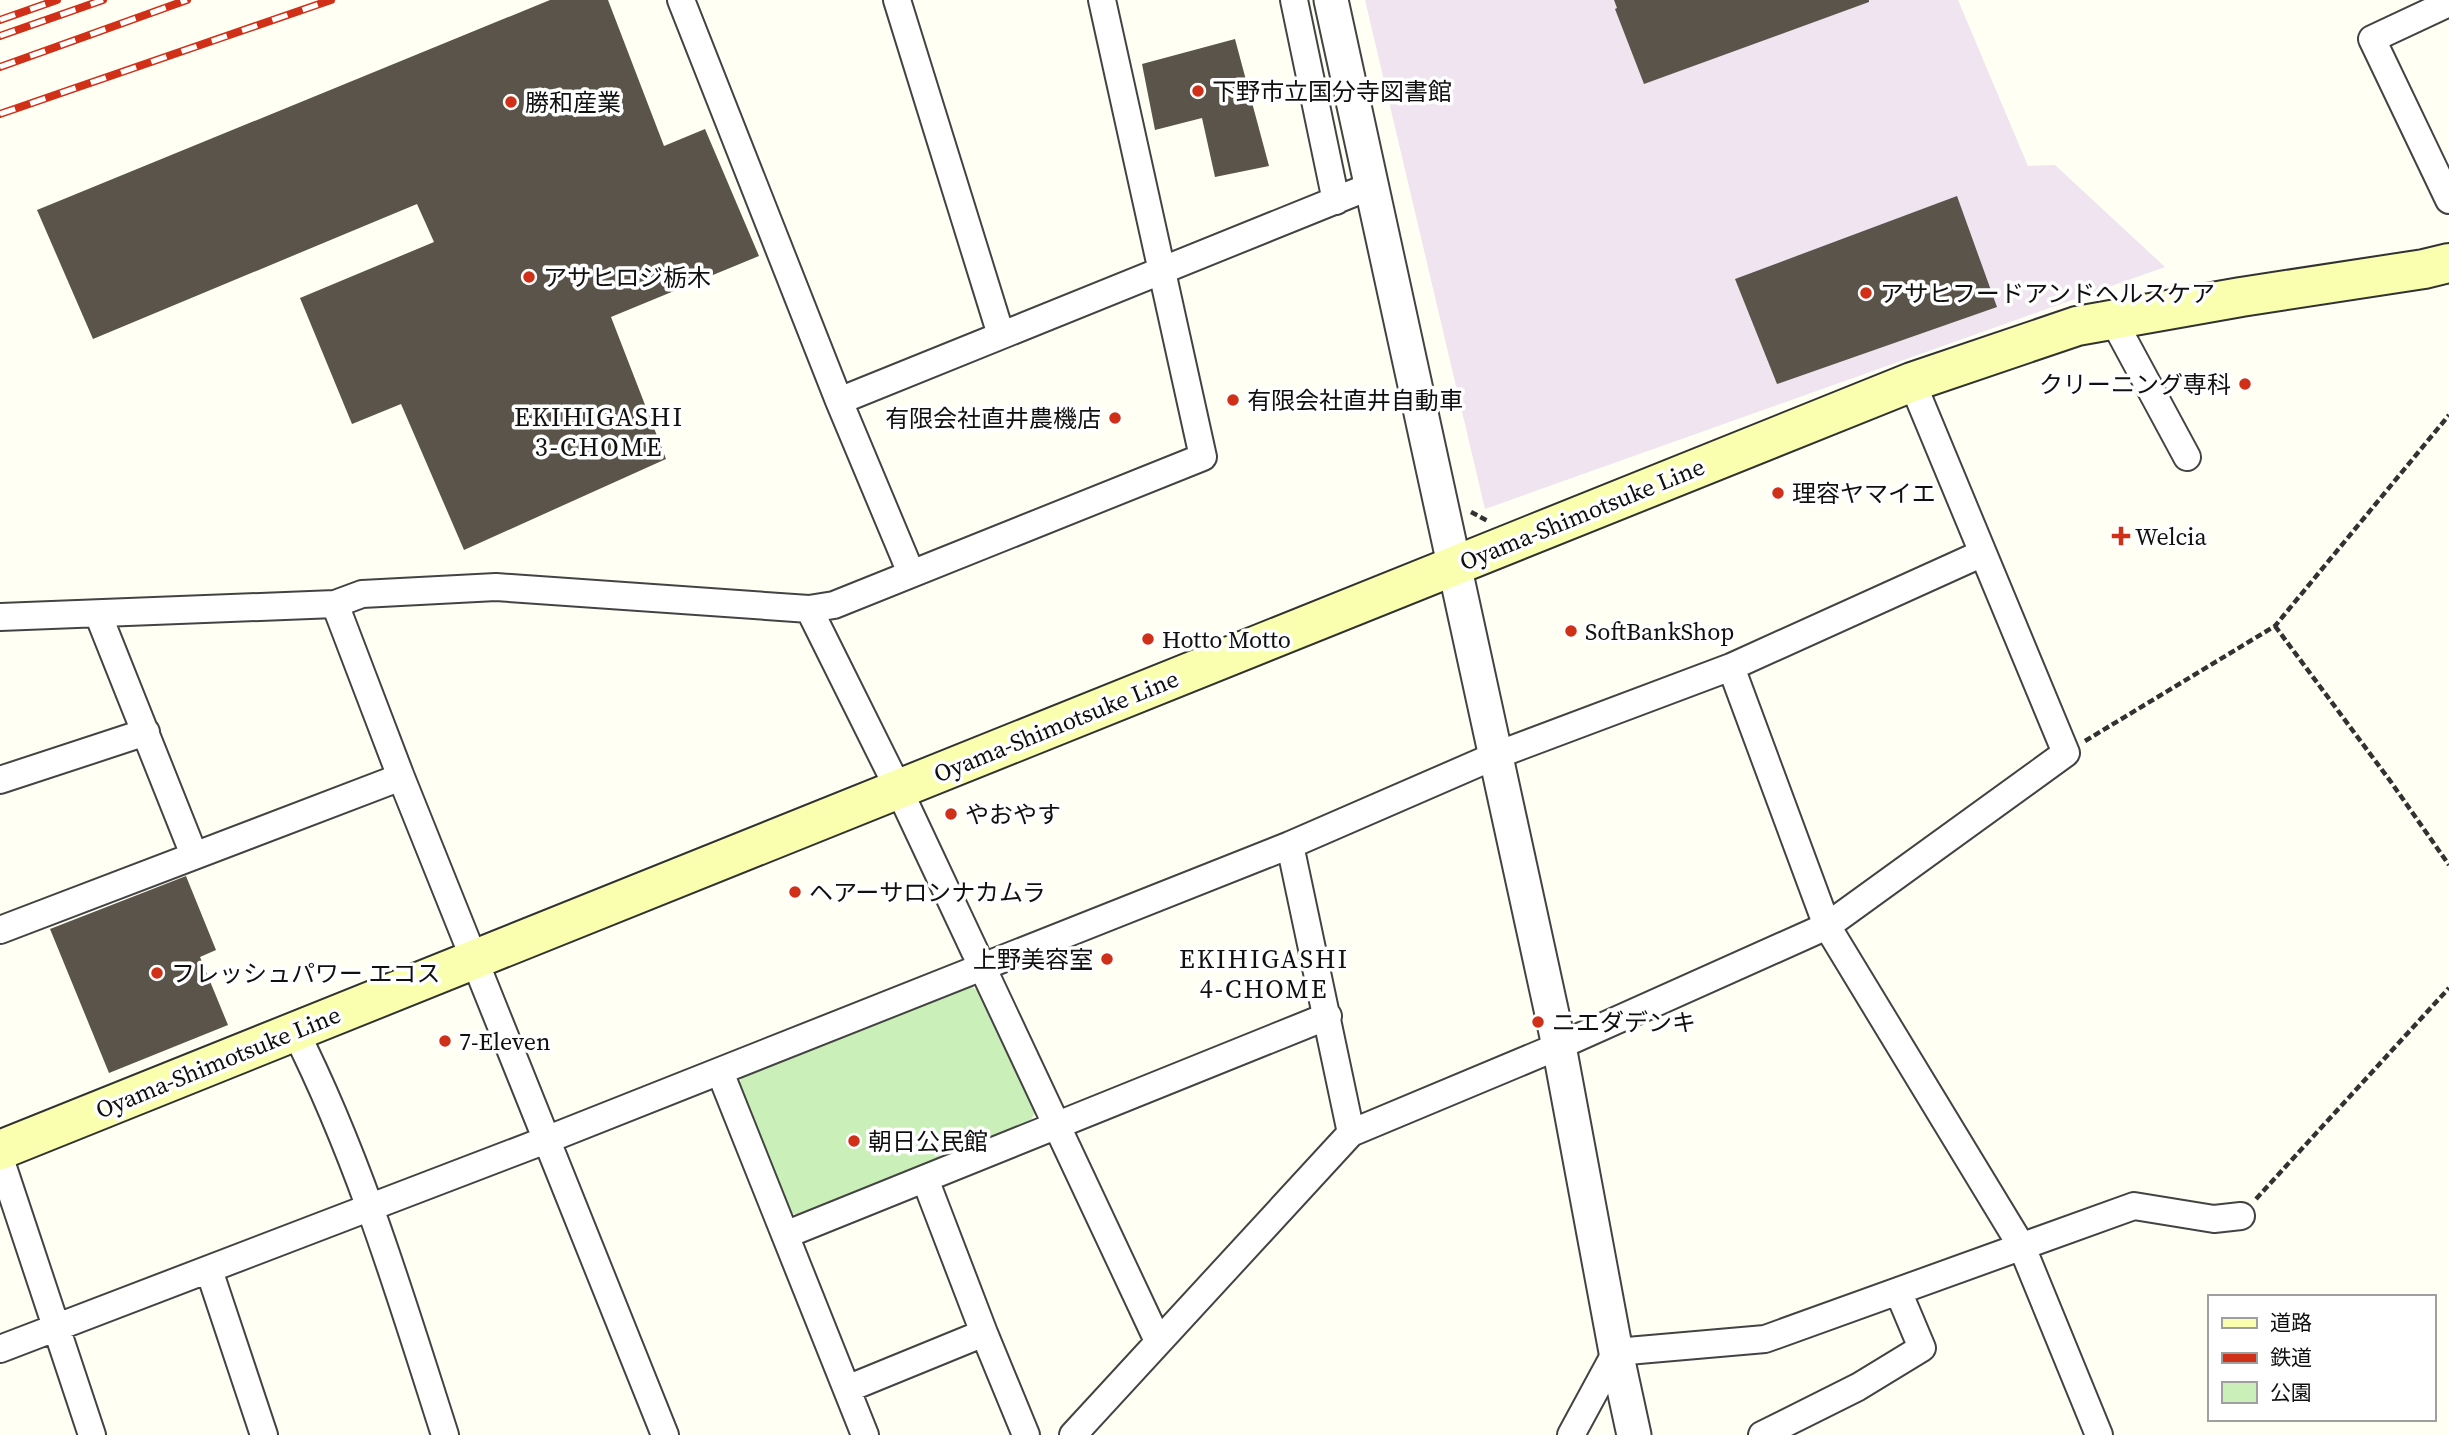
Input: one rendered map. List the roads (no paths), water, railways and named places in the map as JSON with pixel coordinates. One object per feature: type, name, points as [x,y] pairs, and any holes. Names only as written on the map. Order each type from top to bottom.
[{"type":"main road","name":"Oyama-Shimotsuke Line","points":[[0,1150],[1912,382],[2077,326],[2112,318],[2424,269],[2449,262]]},
{"type":"street","points":[[681,0],[839,401],[911,573]]},
{"type":"street","points":[[897,0],[1000,335]]},
{"type":"street","points":[[0,617],[335,604],[362,594],[496,587],[809,609],[834,605],[1203,457],[1102,0]]},
{"type":"street","points":[[1294,0],[1336,201]]},
{"type":"street","points":[[1331,0],[1559,1046],[1634,1435]]},
{"type":"street","points":[[2449,3],[2372,38],[2449,200]]},
{"type":"street","points":[[839,401],[1371,186]]},
{"type":"street","points":[[2112,318],[2187,457]]},
{"type":"street","points":[[1073,1435],[1351,1133],[1559,1046],[1827,926],[2066,752],[1912,382]]},
{"type":"street","points":[[0,1349],[546,1140],[1290,845],[1497,755],[1731,667],[1983,553]]},
{"type":"street","points":[[335,604],[401,776],[665,1435]]},
{"type":"street","points":[[809,609],[899,790],[1158,1341]]},
{"type":"street","points":[[98,614],[194,855]]},
{"type":"street","points":[[1731,667],[1827,926],[2022,1247],[2099,1435]]},
{"type":"street","points":[[0,780],[146,732]]},
{"type":"street","points":[[0,930],[401,776]]},
{"type":"street","points":[[1290,845],[1351,1133]]},
{"type":"street","points":[[785,1235],[1328,1016]]},
{"type":"street","points":[[295,1031],[372,1207],[445,1435]]},
{"type":"street","points":[[720,1072],[865,1435]]},
{"type":"street","points":[[0,1158],[92,1435]]},
{"type":"street","points":[[925,1179],[1026,1435]]},
{"type":"street","points":[[1616,1352],[1765,1339],[2133,1206],[2214,1219],[2241,1216]]},
{"type":"street","points":[[209,1270],[264,1435]]},
{"type":"street","points":[[1762,1435],[1858,1387],[1922,1348],[1898,1292]]},
{"type":"street","points":[[847,1389],[984,1333]]},
{"type":"street","points":[[1571,1435],[1616,1352]]},
{"type":"railway","points":[[0,20],[57,0]]},
{"type":"railway","points":[[0,36],[103,0]]},
{"type":"railway","points":[[0,67],[187,0]]},
{"type":"railway","points":[[0,114],[331,0]]},
{"type":"place","name":"下野市立国分寺図書館","points":[[1198,91]]},
{"type":"place","name":"勝和産業","points":[[511,102]]},
{"type":"place","name":"アサヒロジ栃木","points":[[529,277]]},
{"type":"place","name":"アサヒフードアンドヘルスケア","points":[[1866,293]]},
{"type":"place","name":"クリーニング専科","points":[[2245,384]]},
{"type":"place","name":"有限会社直井自動車","points":[[1233,400]]},
{"type":"place","name":"有限会社直井農機店","points":[[1115,418]]},
{"type":"place","name":"理容ヤマイエ","points":[[1778,493]]},
{"type":"place","name":"Welcia","points":[[2121,536]]},
{"type":"place","name":"SoftBankShop","points":[[1571,631]]},
{"type":"place","name":"Hotto Motto","points":[[1148,639]]},
{"type":"place","name":"やおやす","points":[[951,814]]},
{"type":"place","name":"ヘアーサロンナカムラ","points":[[795,892]]},
{"type":"place","name":"上野美容室","points":[[1107,959]]},
{"type":"place","name":"フレッシュパワー エコス","points":[[157,973]]},
{"type":"place","name":"ニエダデンキ","points":[[1538,1022]]},
{"type":"place","name":"7-Eleven","points":[[445,1041]]},
{"type":"place","name":"朝日公民館","points":[[854,1141]]},
{"type":"district","name":"EKIHIGASHI 3-CHOME","points":[[599,432]]},
{"type":"district","name":"EKIHIGASHI 4-CHOME","points":[[1264,974]]}]
